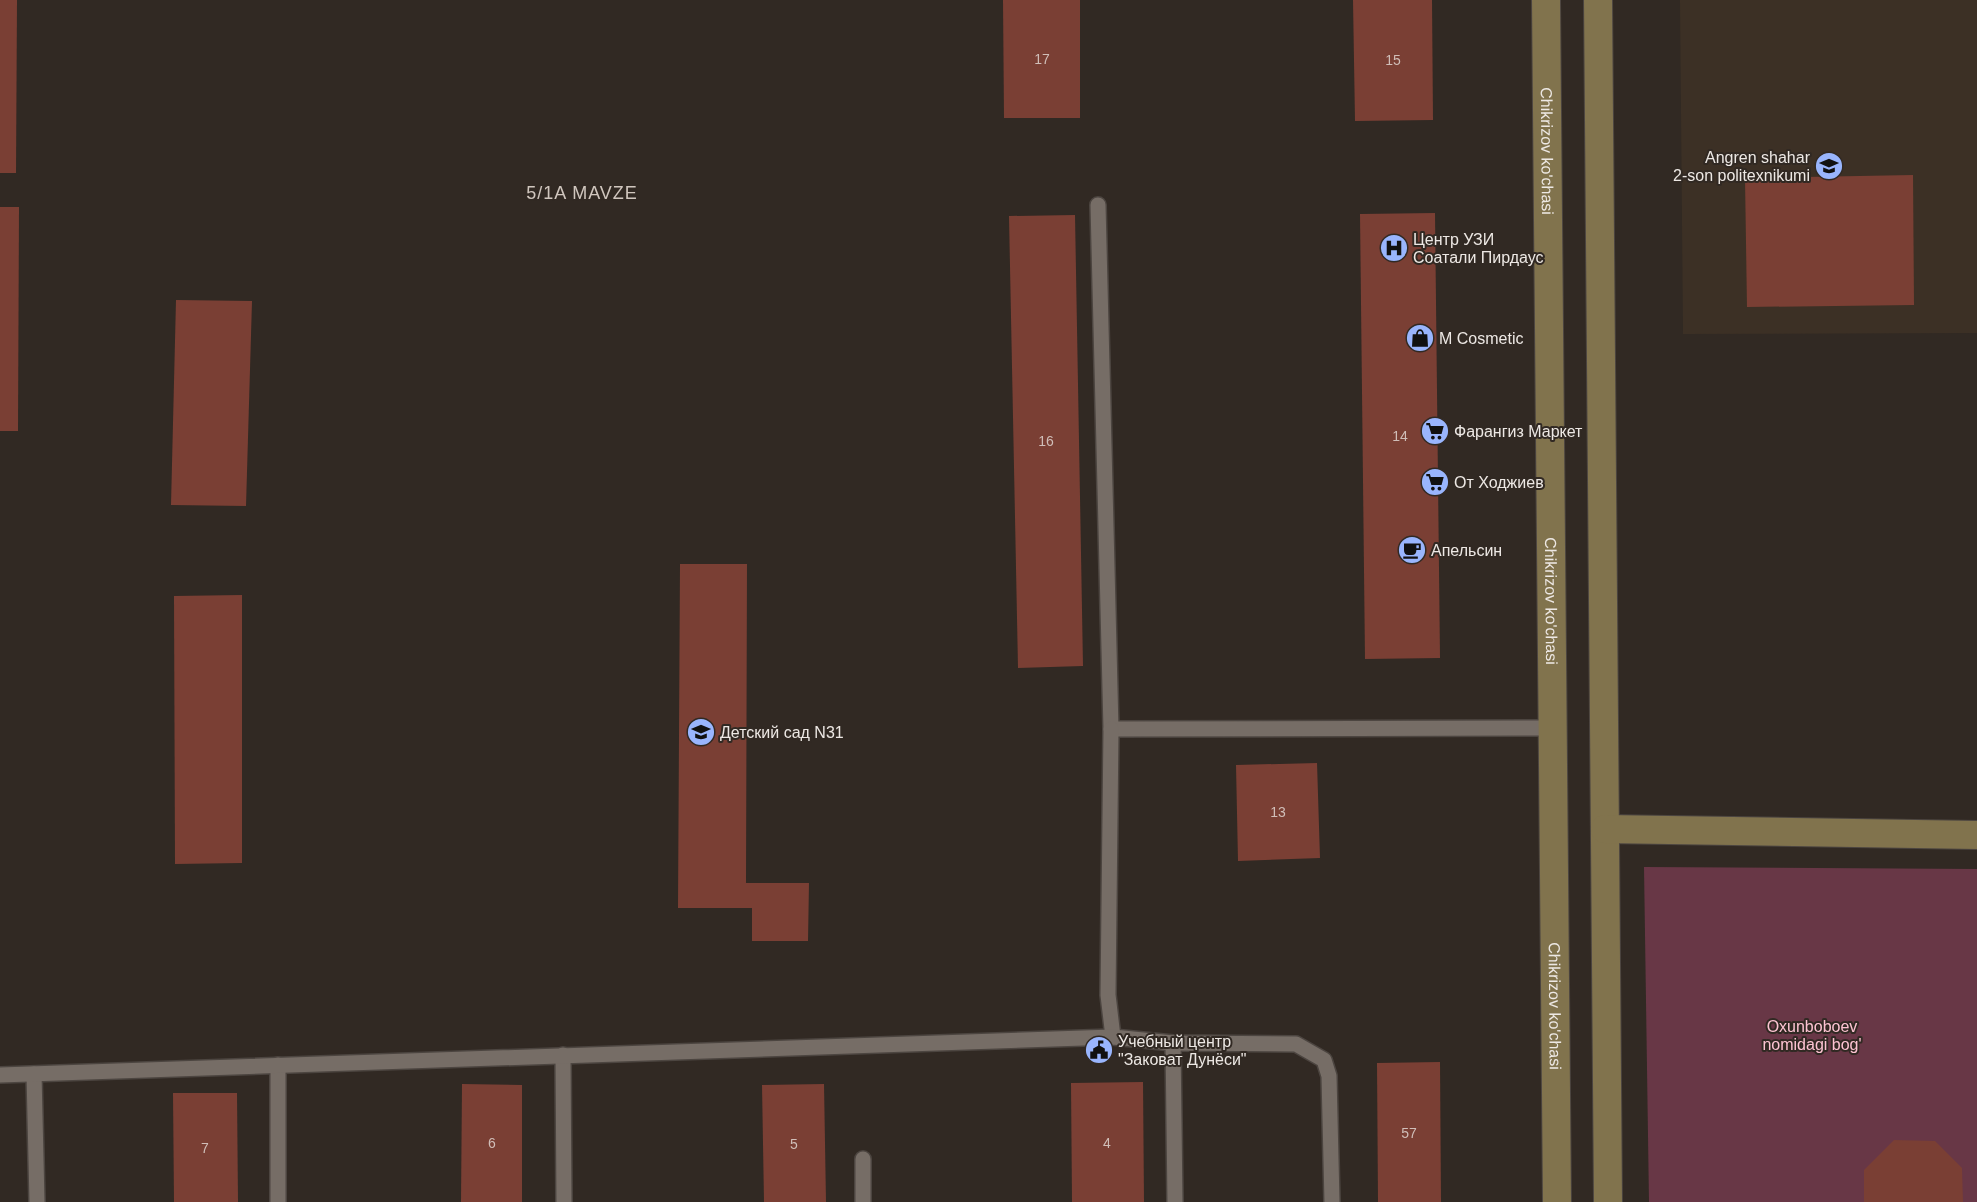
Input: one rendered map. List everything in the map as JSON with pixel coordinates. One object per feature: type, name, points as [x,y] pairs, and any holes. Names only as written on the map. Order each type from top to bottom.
[{"type":"main road","name":"Chikrizov ko'chasi","points":[[1546,0],[1558,1202]]},
{"type":"main road","points":[[1598,0],[1608,1202]]},
{"type":"main road","points":[[1604,829],[1977,835]]},
{"type":"lane","points":[[1098,205],[1111,729],[1108,995],[1113,1037]]},
{"type":"lane","points":[[1111,729],[1554,728]]},
{"type":"lane","points":[[0,1075],[1113,1037],[1173,1043],[1296,1044],[1324,1060],[1329,1076],[1332,1202]]},
{"type":"lane","points":[[1173,1043],[1175,1202]]},
{"type":"lane","points":[[563,1055],[564,1202]]},
{"type":"lane","points":[[278,1065],[278,1202]]},
{"type":"lane","points":[[34,1074],[36,1202]]},
{"type":"lane","points":[[863,1159],[863,1202]]},
{"type":"shaded area","name":"Angren shahar 2-son politexnikumi","points":[[1680,0],[1977,0],[1977,333],[1683,334]]},
{"type":"green space","name":"Oxunboboev nomidagi bog'","points":[[1644,867],[1977,869],[1977,1202],[1649,1202]]},
{"type":"building","points":[[0,0],[17,0],[16,173],[0,173]]},
{"type":"building","points":[[1003,0],[1080,0],[1080,118],[1004,118]]},
{"type":"building","points":[[1353,0],[1432,0],[1433,120],[1355,121]]},
{"type":"building","points":[[1913,175],[1914,305],[1747,307],[1745,178]]},
{"type":"building","points":[[0,207],[19,207],[18,431],[0,431]]},
{"type":"building","points":[[1435,213],[1440,658],[1365,659],[1360,214]]},
{"type":"building","points":[[1075,215],[1083,666],[1018,668],[1009,216]]},
{"type":"building","points":[[176,300],[252,301],[246,506],[171,505]]},
{"type":"building","points":[[680,564],[747,564],[746,883],[809,883],[808,941],[752,941],[752,908],[678,908]]},
{"type":"building","points":[[242,595],[242,863],[175,864],[174,596]]},
{"type":"building","points":[[1317,763],[1320,858],[1238,861],[1236,765]]},
{"type":"building","points":[[1440,1062],[1441,1202],[1378,1202],[1377,1063]]},
{"type":"building","points":[[1143,1082],[1144,1202],[1072,1202],[1071,1083]]},
{"type":"building","points":[[462,1084],[522,1085],[522,1202],[461,1202]]},
{"type":"building","points":[[824,1084],[826,1202],[764,1202],[762,1085]]},
{"type":"building","points":[[173,1093],[237,1093],[238,1202],[174,1202]]},
{"type":"building","points":[[1894,1140],[1935,1141],[1962,1168],[1963,1202],[1864,1202],[1864,1170]]},
{"type":"place","name":"Angren shahar 2-son politexnikumi","points":[[1829,166]]},
{"type":"place","name":"Центр УЗИ Соатали Пирдаус","points":[[1394,248]]},
{"type":"place","name":"M Cosmetic","points":[[1420,338]]},
{"type":"place","name":"Фарангиз Маркет","points":[[1435,431]]},
{"type":"place","name":"От Ходжиев","points":[[1435,482]]},
{"type":"place","name":"Апельсин","points":[[1412,550]]},
{"type":"place","name":"Детский сад N31","points":[[701,732]]},
{"type":"place","name":"Учебный центр \"Заковат Дунёси\"","points":[[1099,1050]]},
{"type":"district","name":"5/1A MAVZE","points":[[582,193]]}]
